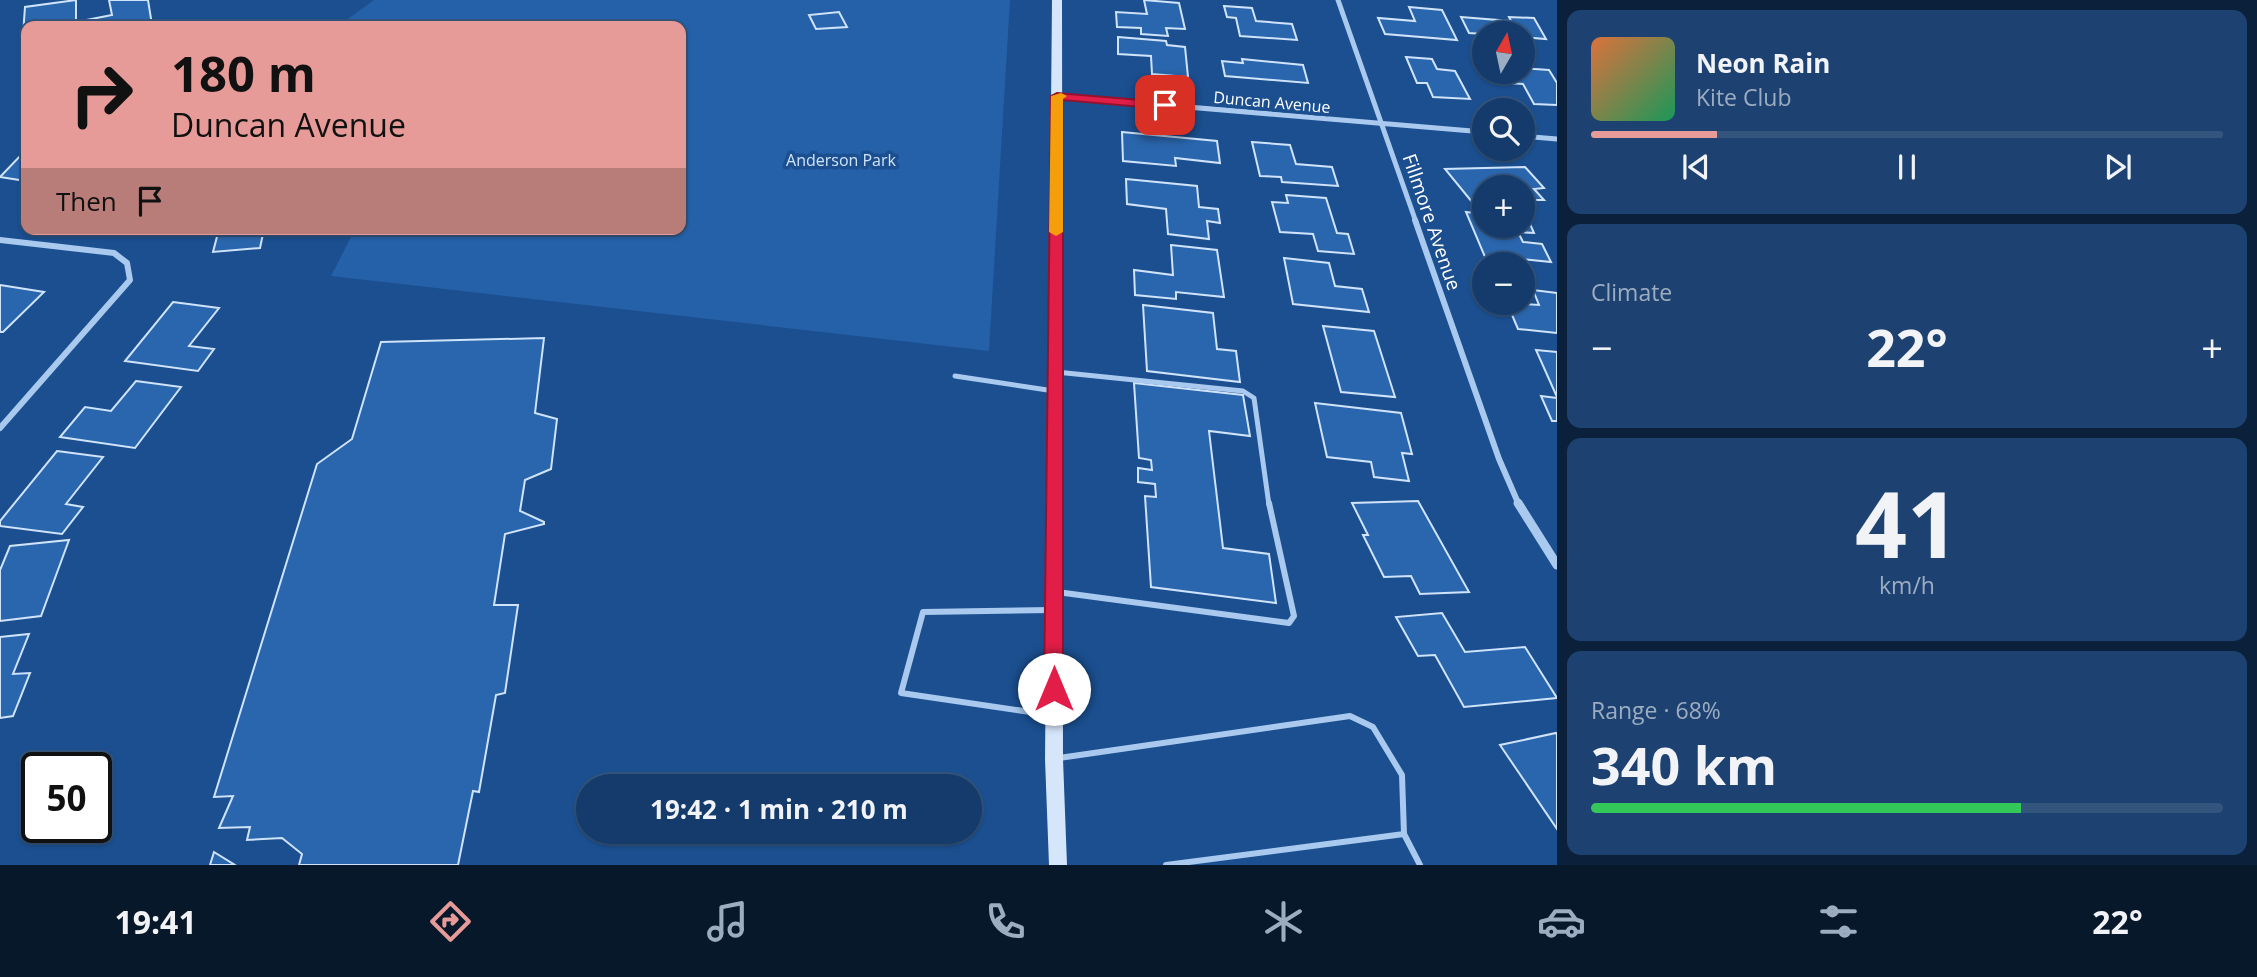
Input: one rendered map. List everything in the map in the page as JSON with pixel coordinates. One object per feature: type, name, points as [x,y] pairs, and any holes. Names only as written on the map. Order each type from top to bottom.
[{"type":"main road","points":[[1057,0],[1054,759],[1058,865]]},
{"type":"street","name":"Fillmore Avenue","points":[[1338,0],[1499,460],[1520,508],[1557,565]]},
{"type":"street","name":"Duncan Avenue","points":[[1057,96],[1472,131]]},
{"type":"street","points":[[1535,137],[1557,139]]},
{"type":"street","points":[[0,240],[114,253],[127,263],[130,280],[0,428]]},
{"type":"lane","points":[[1054,372],[1243,391],[1254,398],[1272,527],[1294,616],[1289,623],[1281,624],[1054,592]]},
{"type":"lane","points":[[955,376],[1054,391]]},
{"type":"lane","points":[[1054,610],[923,612],[901,693],[1054,716]]},
{"type":"lane","points":[[1054,759],[1350,716],[1373,727],[1402,775],[1405,834],[1420,865]]},
{"type":"lane","points":[[1166,865],[1405,834]]},
{"type":"green space","name":"Anderson Park","points":[[374,0],[1010,0],[989,351],[331,276],[352,235],[686,235],[686,21],[345,21]]},
{"type":"building","points":[[76,0],[76,21],[24,21],[25,7]]},
{"type":"building","points":[[109,0],[148,0],[151,21],[81,21],[112,15]]},
{"type":"building","points":[[1144,0],[1179,3],[1185,29],[1166,28],[1168,36],[1141,34],[1141,28],[1117,27],[1116,12],[1147,14]]},
{"type":"building","points":[[1224,6],[1252,8],[1256,21],[1292,24],[1297,40],[1240,36],[1236,18],[1227,17]]},
{"type":"building","points":[[1409,7],[1442,10],[1457,40],[1385,34],[1378,18],[1415,21]]},
{"type":"building","points":[[839,12],[847,27],[816,29],[809,15]]},
{"type":"building","points":[[1461,17],[1511,21],[1472,21],[1472,33],[1469,33]]},
{"type":"building","points":[[1509,17],[1534,18],[1546,39],[1535,38],[1535,21],[1511,21]]},
{"type":"building","points":[[1118,37],[1166,41],[1167,45],[1185,47],[1188,77],[1152,74],[1151,56],[1118,54]]},
{"type":"building","points":[[1406,57],[1432,59],[1437,69],[1455,71],[1470,99],[1433,97],[1427,83],[1417,83]]},
{"type":"building","points":[[1242,59],[1303,65],[1308,83],[1225,76],[1222,61],[1243,63]]},
{"type":"building","points":[[1535,69],[1549,70],[1557,83],[1557,105],[1535,104],[1535,98],[1531,98],[1523,84],[1535,84]]},
{"type":"building","points":[[1122,132],[1217,141],[1220,163],[1175,158],[1176,166],[1123,161]]},
{"type":"building","points":[[1252,142],[1290,145],[1296,164],[1332,167],[1338,186],[1282,182],[1281,177],[1260,176]]},
{"type":"building","points":[[21,155],[21,180],[0,177]]},
{"type":"building","points":[[1525,167],[1532,175],[1472,175],[1472,202],[1445,169]]},
{"type":"building","points":[[1535,178],[1544,188],[1535,189]]},
{"type":"building","points":[[1126,179],[1197,186],[1199,207],[1218,209],[1220,223],[1207,221],[1209,239],[1168,234],[1166,209],[1127,204]]},
{"type":"building","points":[[1535,190],[1544,200],[1535,200]]},
{"type":"building","points":[[1286,195],[1326,198],[1337,233],[1348,234],[1354,254],[1318,251],[1313,234],[1280,232],[1272,202],[1288,203]]},
{"type":"building","points":[[1466,212],[1472,213],[1472,226]]},
{"type":"building","points":[[217,235],[263,235],[260,248],[213,252]]},
{"type":"building","points":[[1477,238],[1521,238],[1523,242],[1542,244],[1551,262],[1535,260],[1535,252],[1483,252]]},
{"type":"building","points":[[1171,245],[1217,250],[1224,297],[1176,292],[1176,299],[1135,295],[1134,270],[1173,275]]},
{"type":"building","points":[[1284,258],[1329,263],[1335,286],[1362,289],[1369,312],[1293,304]]},
{"type":"building","points":[[0,285],[44,292],[3,332],[0,332]]},
{"type":"building","points":[[1535,290],[1557,293],[1557,333],[1518,329],[1512,315],[1535,315],[1535,305],[1539,305]]},
{"type":"building","points":[[173,302],[219,308],[189,346],[214,349],[198,371],[125,361]]},
{"type":"building","points":[[1143,305],[1213,313],[1217,349],[1236,351],[1240,382],[1147,371]]},
{"type":"building","points":[[1323,326],[1374,331],[1395,397],[1341,392]]},
{"type":"building","points":[[544,338],[535,413],[557,419],[551,469],[525,480],[520,511],[544,524],[505,534],[494,605],[518,605],[505,693],[496,695],[479,792],[473,791],[458,865],[299,865],[302,854],[282,838],[247,840],[250,827],[219,828],[233,796],[214,797],[317,464],[352,439],[381,342]]},
{"type":"building","points":[[1536,350],[1557,352],[1557,397]]},
{"type":"building","points":[[136,381],[181,387],[135,448],[60,437],[85,407],[111,411]]},
{"type":"building","points":[[1134,383],[1243,395],[1250,436],[1209,431],[1223,548],[1269,554],[1276,603],[1151,587],[1145,496],[1156,497],[1155,484],[1138,482],[1138,468],[1152,470],[1151,460],[1139,458]]},
{"type":"building","points":[[1541,396],[1557,398],[1557,421],[1552,421]]},
{"type":"building","points":[[1315,403],[1401,413],[1412,454],[1402,453],[1409,481],[1374,477],[1371,462],[1327,457]]},
{"type":"building","points":[[57,451],[103,457],[66,504],[83,507],[62,534],[0,526],[0,521]]},
{"type":"building","points":[[1418,501],[1469,592],[1420,594],[1411,576],[1384,577],[1363,535],[1368,535],[1352,503]]},
{"type":"building","points":[[69,540],[41,616],[0,621],[0,570],[10,546]]},
{"type":"building","points":[[1442,613],[1465,652],[1525,647],[1557,698],[1464,707],[1435,655],[1418,656],[1396,617]]},
{"type":"building","points":[[29,634],[13,674],[30,673],[13,716],[0,718],[0,637]]},
{"type":"building","points":[[1556,733],[1557,735],[1557,829],[1500,745]]},
{"type":"building","points":[[214,852],[235,865],[210,865]]},
{"type":"slow traffic","points":[[1056,232],[1057,96],[1061,96]]},
{"type":"route","points":[[1054,689],[1057,96],[1165,105]]}]
